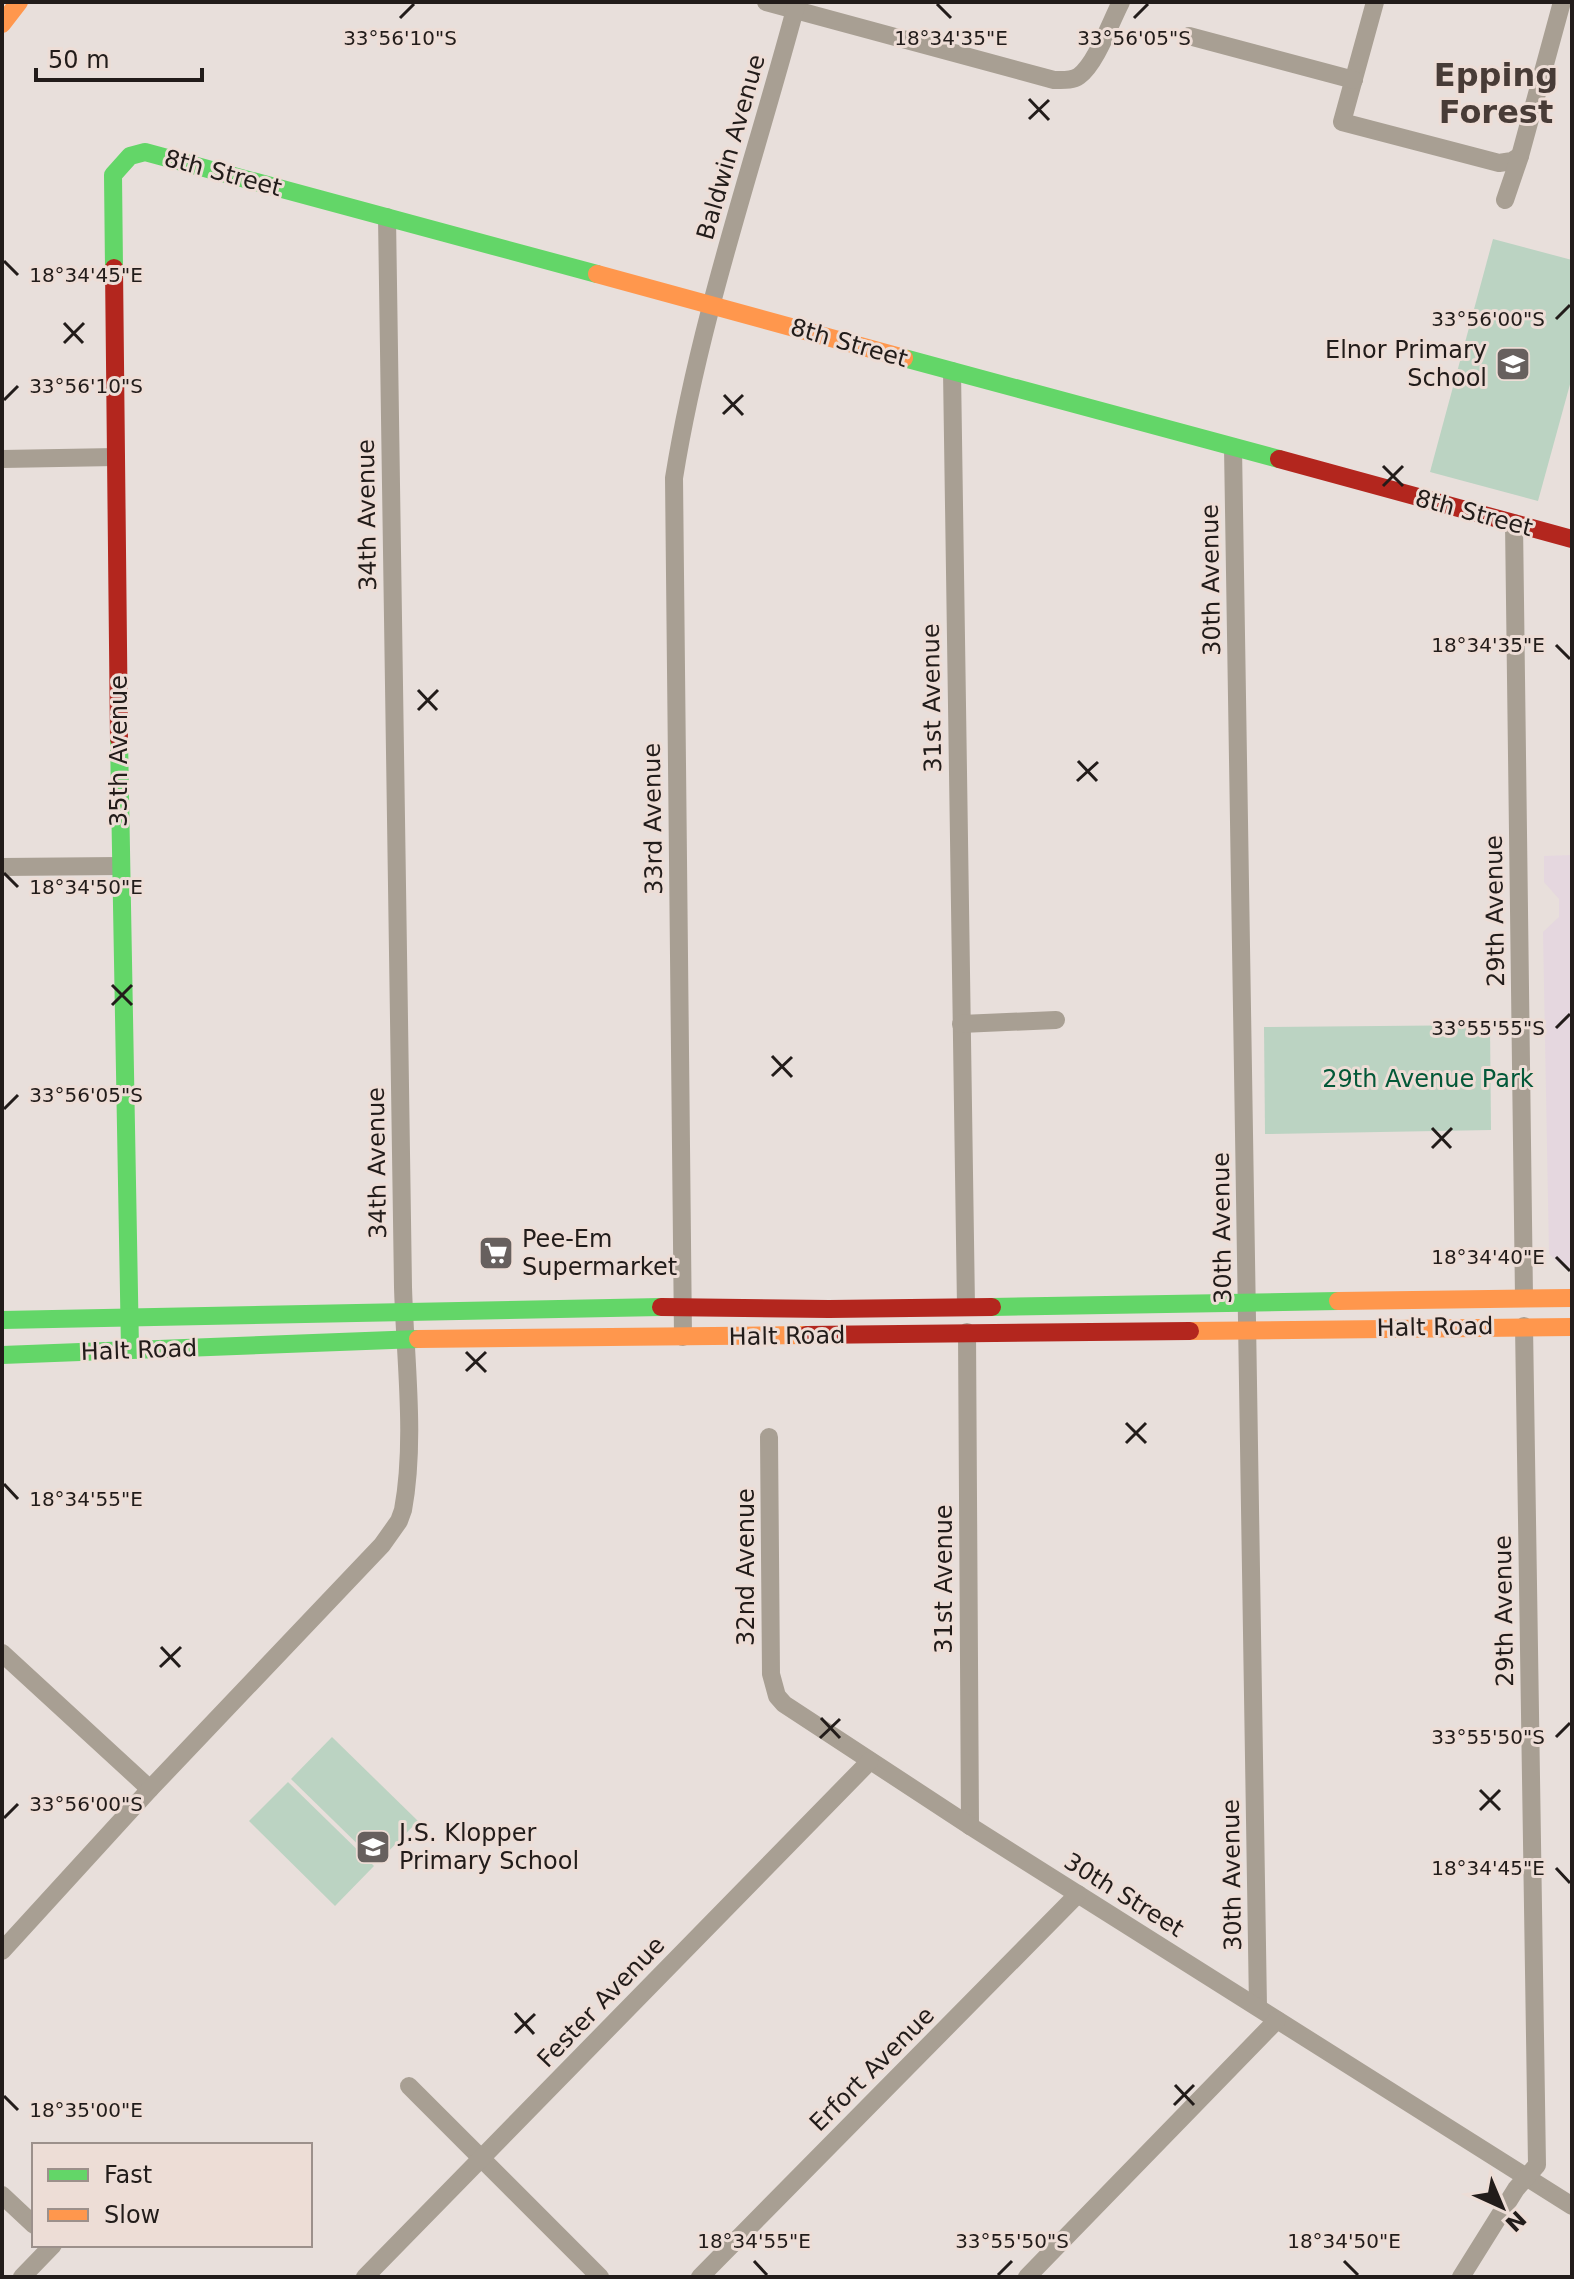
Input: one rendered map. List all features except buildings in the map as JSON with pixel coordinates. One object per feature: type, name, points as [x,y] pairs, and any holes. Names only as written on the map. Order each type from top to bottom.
[{"type":"street","points":[[2,24],[19,2]]},
{"type":"street","points":[[766,2],[796,6],[1054,80],[1079,76],[1089,65],[1121,2]]},
{"type":"street","points":[[1375,2],[1342,122],[1499,163],[1520,156]]},
{"type":"street","points":[[1505,200],[1562,2]]},
{"type":"street","name":"Baldwin Avenue","points":[[712,305],[796,6]]},
{"type":"street","points":[[1189,36],[1354,80]]},
{"type":"street","name":"8th Street","points":[[126,158],[137,152],[145,152],[1572,539]]},
{"type":"street","name":"35th Avenue","points":[[126,158],[113,175],[120,866],[130,1349]]},
{"type":"street","name":"34th Avenue","points":[[2,1951],[150,1789],[382,1545],[399,1521],[406,1495],[407,1339],[387,217]]},
{"type":"street","name":"33rd Avenue","points":[[683,1337],[673,513],[680,441],[712,305]]},
{"type":"street","name":"31st Avenue","points":[[952,371],[966,1307]]},
{"type":"street","name":"30th Avenue","points":[[1233,447],[1258,2007]]},
{"type":"street","points":[[2,459],[116,457]]},
{"type":"street","name":"29th Avenue","points":[[1514,523],[1524,1297]]},
{"type":"street","points":[[2,867],[120,866]]},
{"type":"street","points":[[961,1024],[1056,1020]]},
{"type":"street","name":"Halt Road","points":[[2,1320],[684,1305],[829,1309],[1572,1298]]},
{"type":"street","name":"29th Avenue","points":[[1461,2277],[1516,2189],[1537,2165],[1524,1326]]},
{"type":"street","name":"Halt Road","points":[[2,1355],[407,1339],[1572,1327]]},
{"type":"street","name":"31st Avenue","points":[[967,1332],[970,1826]]},
{"type":"street","name":"32nd Avenue","points":[[769,1437],[771,1674],[777,1696]]},
{"type":"street","points":[[2,1653],[150,1789]]},
{"type":"street","name":"30th Street","points":[[777,1696],[795,1714],[1572,2206]]},
{"type":"street","name":"Fester Avenue","points":[[365,2277],[870,1761]]},
{"type":"street","name":"Erfort Avenue","points":[[700,2277],[1078,1894]]},
{"type":"street","points":[[1027,2277],[1277,2020]]},
{"type":"street","points":[[409,2086],[600,2277]]},
{"type":"street","points":[[2,2195],[32,2223]]},
{"type":"street","points":[[22,2277],[51,2247]]},
{"type":"shaded area","points":[[1572,855],[1572,1268],[1564,1268],[1549,1254],[1543,932],[1559,917],[1559,899],[1544,882],[1544,856]]},
{"type":"green space","name":"Elnor Primary School","points":[[1493,239],[1572,260],[1572,377],[1538,501],[1430,472]]},
{"type":"green space","name":"29th Avenue Park","points":[[1490,1025],[1491,1130],[1265,1134],[1264,1027]]},
{"type":"green space","points":[[332,1737],[418,1821],[377,1863],[291,1779]]},
{"type":"green space","points":[[288,1782],[374,1866],[335,1906],[249,1821]]},
{"type":"traffic: fast","points":[[114,268],[113,175],[130,156],[145,152],[597,274]]},
{"type":"traffic: fast","points":[[904,358],[1279,459]]},
{"type":"traffic: fast","points":[[119,739],[130,1349]]},
{"type":"traffic: fast","points":[[992,1307],[1338,1301]]},
{"type":"traffic: fast","points":[[2,1320],[661,1307]]},
{"type":"traffic: fast","points":[[2,1355],[418,1339]]},
{"type":"traffic: slow","points":[[2,24],[19,2]]},
{"type":"traffic: slow","points":[[597,274],[904,358]]},
{"type":"traffic: slow","points":[[1338,1301],[1572,1298]]},
{"type":"traffic: slow","points":[[1190,1331],[1572,1327]]},
{"type":"traffic: slow","points":[[418,1339],[806,1335]]},
{"type":"traffic: jam","points":[[114,268],[119,739]]},
{"type":"traffic: jam","points":[[1279,459],[1572,539]]},
{"type":"traffic: jam","points":[[661,1307],[992,1307]]},
{"type":"traffic: jam","points":[[806,1335],[1190,1331]]},
{"type":"place","name":"Elnor Primary School","points":[[1513,364]]},
{"type":"place","name":"Pee-Em Supermarket","points":[[496,1253]]},
{"type":"place","name":"J.S. Klopper Primary School","points":[[373,1847]]},
{"type":"district","name":"Epping Forest","points":[[1496,94]]}]
